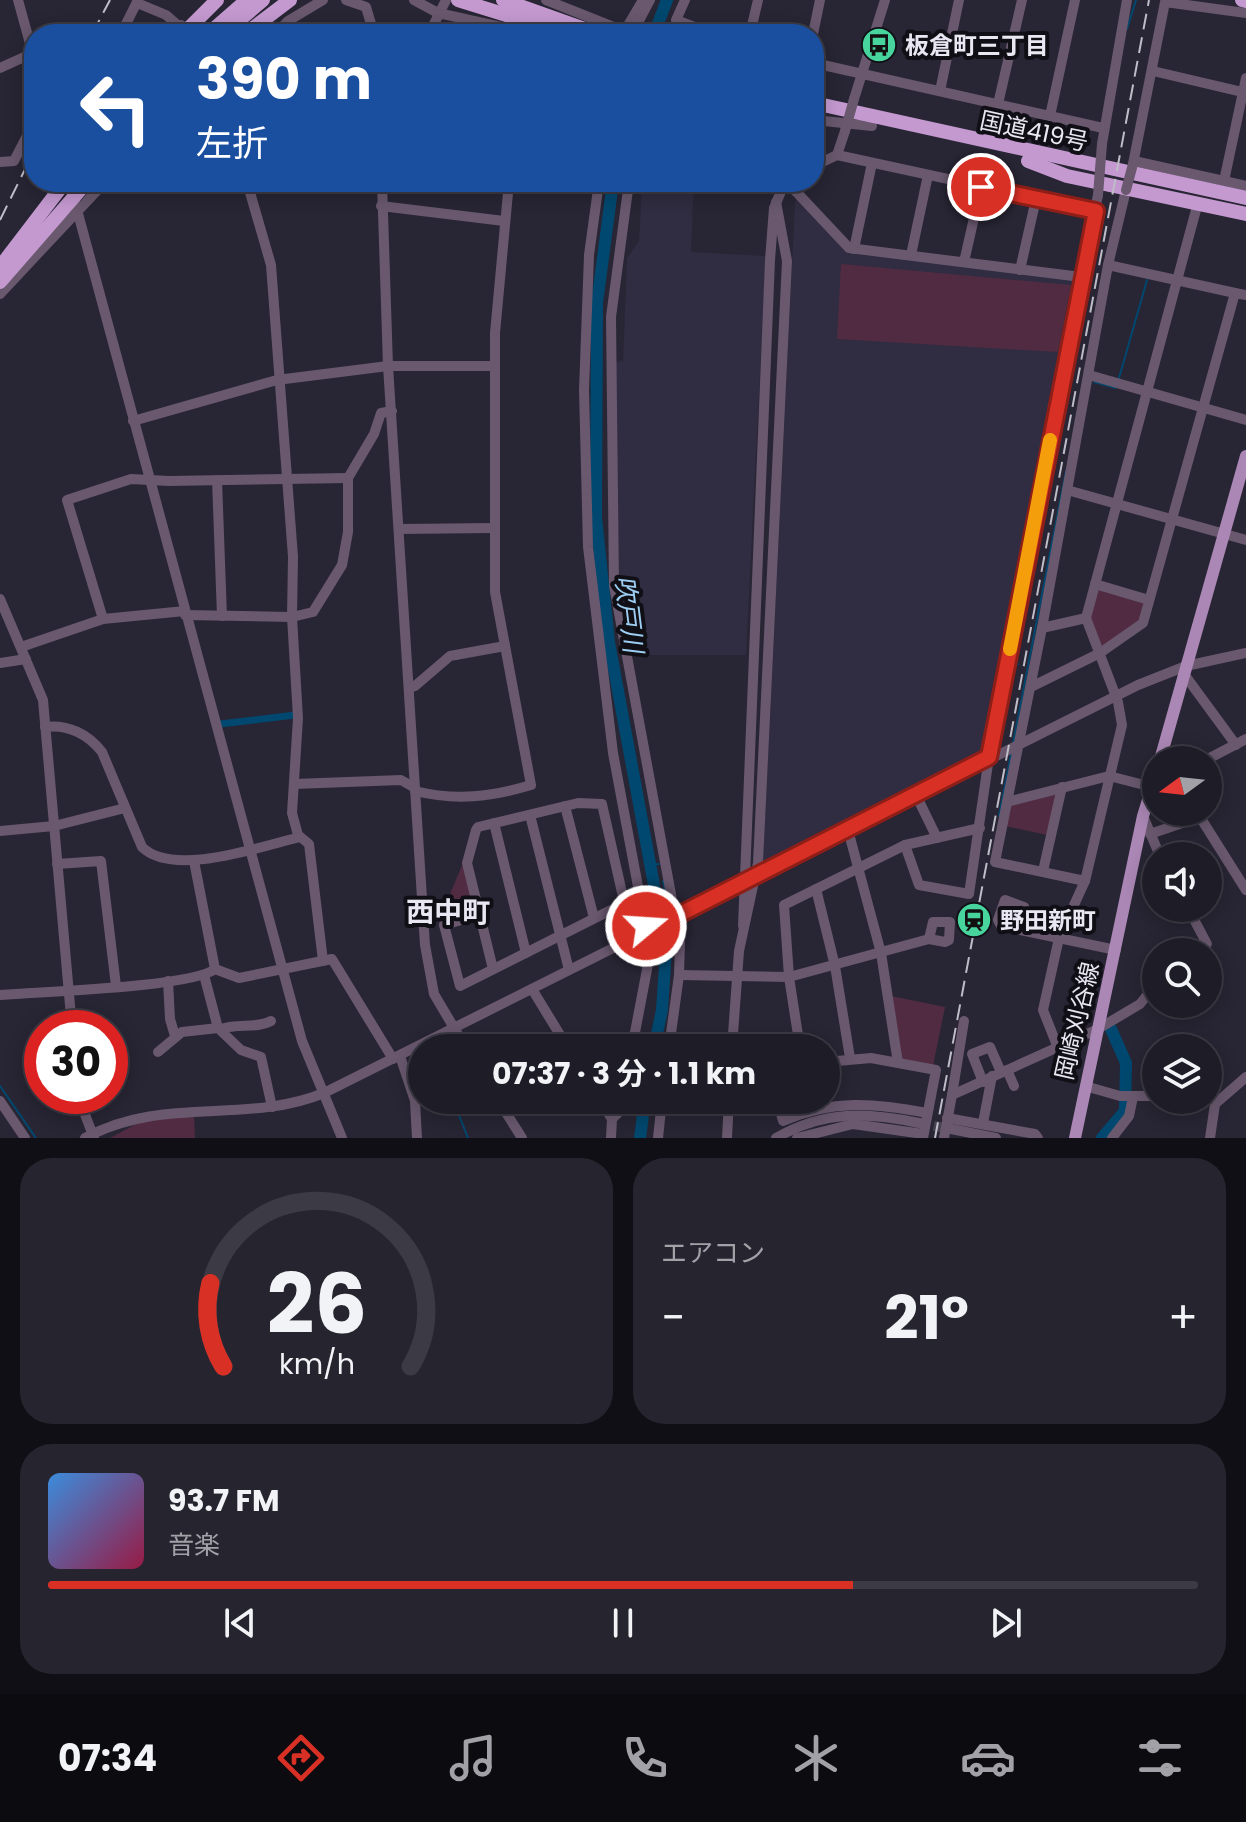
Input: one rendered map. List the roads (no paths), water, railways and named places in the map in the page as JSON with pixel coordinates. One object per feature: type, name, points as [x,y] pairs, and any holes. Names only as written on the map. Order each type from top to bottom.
[{"type":"highway","points":[[191,24],[217,0]]},
{"type":"highway","points":[[207,24],[234,0]]},
{"type":"highway","points":[[219,24],[247,0]]},
{"type":"highway","points":[[235,24],[263,0]]},
{"type":"highway","points":[[248,24],[278,0]]},
{"type":"highway","points":[[258,24],[290,0]]},
{"type":"highway","points":[[458,0],[536,24]]},
{"type":"highway","points":[[477,0],[545,24]]},
{"type":"highway","points":[[503,0],[571,24]]},
{"type":"highway","points":[[523,0],[582,24]]},
{"type":"highway","name":"国道419号","points":[[824,103],[1029,157],[1246,192]]},
{"type":"highway","name":"国道419号","points":[[824,115],[1246,206]]},
{"type":"highway","points":[[1029,157],[1067,176],[1246,214]]},
{"type":"highway","points":[[0,268],[62,192]]},
{"type":"highway","points":[[0,282],[78,192]]},
{"type":"highway","points":[[0,282],[87,192]]},
{"type":"main road","points":[[1164,746],[1246,456]]},
{"type":"main road","name":"岡崎刈谷線","points":[[1075,1138],[1142,821]]},
{"type":"street","points":[[18,0],[25,24]]},
{"type":"street","points":[[268,24],[302,0]]},
{"type":"street","points":[[285,24],[323,0]]},
{"type":"street","points":[[346,0],[366,7],[371,24]]},
{"type":"street","points":[[414,0],[438,13],[488,24]]},
{"type":"street","points":[[433,24],[446,0]]},
{"type":"street","points":[[546,0],[609,24]]},
{"type":"street","points":[[633,24],[643,0]]},
{"type":"street","points":[[635,24],[650,0]]},
{"type":"street","points":[[685,0],[676,20],[687,24]]},
{"type":"street","points":[[752,24],[758,0]]},
{"type":"street","points":[[815,24],[820,0]]},
{"type":"street","points":[[837,155],[885,0]]},
{"type":"street","points":[[940,91],[959,0]]},
{"type":"street","points":[[998,104],[1022,0]]},
{"type":"street","points":[[1050,116],[1075,0]]},
{"type":"street","points":[[905,845],[919,885],[969,894],[989,757],[1096,211],[1103,128],[1127,0]]},
{"type":"street","points":[[1085,881],[995,862],[1031,687],[1108,265],[1133,163],[1166,1],[1246,13]]},
{"type":"street","points":[[126,24],[137,2],[166,15],[176,24]]},
{"type":"street","points":[[276,17],[276,24]]},
{"type":"street","points":[[0,68],[24,59]]},
{"type":"street","points":[[824,66],[1103,128]]},
{"type":"street","points":[[1153,71],[1244,92]]},
{"type":"street","points":[[1224,181],[1246,78]]},
{"type":"street","points":[[824,121],[872,126]]},
{"type":"street","points":[[0,162],[14,161],[24,142]]},
{"type":"street","points":[[824,161],[837,155],[1096,211]]},
{"type":"street","points":[[854,249],[872,163]]},
{"type":"street","points":[[1133,163],[1224,181],[1246,192]]},
{"type":"street","points":[[911,255],[928,175]]},
{"type":"street","points":[[964,262],[981,187]]},
{"type":"street","points":[[72,192],[302,1041],[342,1138]]},
{"type":"street","points":[[0,294],[96,192]]},
{"type":"street","points":[[250,192],[271,265],[277,380],[289,479],[292,617],[298,705],[292,813],[300,837],[309,844],[323,961]]},
{"type":"street","points":[[382,192],[388,366],[424,930],[428,972],[434,994],[457,1034]]},
{"type":"street","points":[[294,784],[401,780],[415,790],[441,797],[484,798],[531,785],[495,592],[494,366],[508,192]]},
{"type":"street","points":[[598,192],[589,255],[584,390],[587,535],[613,753],[647,931],[649,959],[635,1034]]},
{"type":"street","points":[[628,192],[611,317],[614,586],[676,916],[679,975],[671,1034]]},
{"type":"street","points":[[743,932],[742,883],[757,509],[770,260],[776,202],[781,192]]},
{"type":"street","points":[[795,192],[846,246],[854,249],[1081,277]]},
{"type":"street","points":[[1125,192],[1246,220]]},
{"type":"street","points":[[1020,270],[1036,199]]},
{"type":"street","points":[[733,1034],[736,978],[756,877],[776,510],[787,261],[776,202]]},
{"type":"street","points":[[381,206],[504,221]]},
{"type":"street","points":[[1058,1048],[1043,1010],[1059,938],[1085,881],[1122,725],[1116,696],[1086,618],[1196,210]]},
{"type":"street","points":[[770,260],[787,261]]},
{"type":"street","points":[[1031,687],[1100,653],[1143,623],[1203,408],[1240,294],[1108,265]]},
{"type":"street","points":[[133,421],[277,380],[388,366],[494,366]]},
{"type":"street","points":[[1089,375],[1246,420]]},
{"type":"street","points":[[21,647],[103,619],[185,613],[292,617],[313,612],[342,565],[348,532],[348,478],[374,434],[381,413],[392,411]]},
{"type":"street","points":[[103,619],[67,500],[148,477],[217,480],[348,478]]},
{"type":"street","points":[[217,480],[222,616]]},
{"type":"street","points":[[1067,490],[1246,540]]},
{"type":"street","points":[[757,509],[776,510]]},
{"type":"street","points":[[399,529],[494,528]]},
{"type":"street","points":[[1095,584],[1149,600]]},
{"type":"street","points":[[0,599],[43,700],[71,1010]]},
{"type":"street","points":[[1042,628],[1086,618]]},
{"type":"street","points":[[409,688],[450,656],[505,646]]},
{"type":"street","points":[[83,1114],[90,1137],[149,1114],[272,1107],[324,1093],[1116,696],[1185,670],[1246,653]]},
{"type":"street","points":[[0,663],[26,659]]},
{"type":"street","points":[[1185,670],[1241,742],[1222,752]]},
{"type":"street","points":[[45,727],[61,725],[94,742],[102,752],[142,847],[149,854],[194,861],[300,837]]},
{"type":"street","points":[[1007,802],[1109,776],[1142,781]]},
{"type":"street","points":[[1043,871],[1062,787]]},
{"type":"street","points":[[916,795],[937,838]]},
{"type":"street","points":[[444,925],[460,986],[621,905],[623,897],[602,804],[565,806],[478,827],[467,863],[493,969]]},
{"type":"street","points":[[565,806],[594,918]]},
{"type":"street","points":[[0,831],[54,826],[125,808]]},
{"type":"street","points":[[530,815],[569,970]]},
{"type":"street","points":[[1150,834],[1200,817],[1246,890]]},
{"type":"street","points":[[494,823],[526,953]]},
{"type":"street","points":[[1147,826],[1154,842]]},
{"type":"street","points":[[798,1034],[782,908],[905,845],[980,828]]},
{"type":"street","points":[[848,830],[881,953],[898,1063]]},
{"type":"street","points":[[57,864],[101,861],[105,869],[116,986]]},
{"type":"street","points":[[194,861],[215,969]]},
{"type":"street","points":[[816,889],[835,966],[850,1058]]},
{"type":"street","points":[[424,930],[479,915]]},
{"type":"street","points":[[1019,930],[1116,950]]},
{"type":"street","points":[[679,975],[789,977],[929,939]]},
{"type":"street","points":[[0,995],[168,981],[204,975],[215,969],[239,978],[332,959],[396,1057],[415,1101],[417,1138]]},
{"type":"street","points":[[204,975],[219,1029],[241,1050],[261,1057],[272,1107]]},
{"type":"street","points":[[168,981],[170,1019],[175,1036]]},
{"type":"street","points":[[532,989],[559,1034]]},
{"type":"street","points":[[952,1095],[1098,1029],[1142,1002]]},
{"type":"street","points":[[158,1052],[175,1036],[191,1029],[219,1029],[240,1023],[260,1026],[271,1021]]},
{"type":"street","points":[[947,1128],[964,1021]]},
{"type":"street","points":[[840,1060],[898,1063],[936,1070],[922,1132]]},
{"type":"street","points":[[996,1075],[1014,1086]]},
{"type":"street","points":[[983,1123],[996,1075]]},
{"type":"street","points":[[1222,1093],[1246,1077]]},
{"type":"street","points":[[1085,1086],[1120,1096],[1142,1097]]},
{"type":"street","points":[[1112,1138],[1129,1116],[1133,1097]]},
{"type":"street","points":[[0,1101],[25,1138]]},
{"type":"street","points":[[840,1105],[855,1103],[927,1113]]},
{"type":"street","points":[[507,1114],[522,1138]]},
{"type":"street","points":[[609,1114],[612,1119],[611,1138]]},
{"type":"street","points":[[612,1119],[617,1114]]},
{"type":"street","points":[[658,1138],[661,1114]]},
{"type":"street","points":[[727,1138],[728,1114]]},
{"type":"street","points":[[781,1114],[783,1121],[801,1114]]},
{"type":"street","points":[[776,1138],[800,1125],[839,1115],[868,1114],[922,1132]]},
{"type":"street","points":[[1210,1138],[1211,1114]]},
{"type":"street","points":[[947,1128],[983,1123],[1035,1134],[1038,1138]]},
{"type":"street","points":[[797,1138],[853,1124],[922,1132]]},
{"type":"street","points":[[947,1128],[996,1138]]},
{"type":"waterway","name":"吹戸川","points":[[658,24],[667,0]]},
{"type":"waterway","points":[[1127,29],[1136,0]]},
{"type":"waterway","name":"吹戸川","points":[[612,192],[597,303],[596,517],[609,642],[666,950],[662,1010],[657,1034]]},
{"type":"waterway","points":[[1119,378],[1147,280]]},
{"type":"waterway","points":[[1094,382],[1116,388]]},
{"type":"waterway","points":[[1013,743],[1066,471]]},
{"type":"waterway","points":[[997,750],[1013,667],[1018,664]]},
{"type":"waterway","points":[[220,724],[295,715]]},
{"type":"waterway","points":[[999,816],[1011,754]]},
{"type":"waterway","points":[[651,865],[659,864]]},
{"type":"waterway","points":[[663,881],[669,911]]},
{"type":"waterway","points":[[1102,1138],[1125,1111],[1126,1063],[1111,1029]]},
{"type":"waterway","points":[[0,1086],[36,1138]]},
{"type":"waterway","points":[[459,1114],[468,1138]]},
{"type":"waterway","name":"吹戸川","points":[[640,1138],[643,1114]]},
{"type":"tunnel","points":[[919,1123],[951,1129]]},
{"type":"railway","points":[[97,24],[110,0]]},
{"type":"railway","points":[[935,1138],[1149,0]]},
{"type":"railway","points":[[0,220],[24,171]]},
{"type":"place","name":"板倉町三丁目","points":[[879,45]]},
{"type":"place","name":"野田新町","points":[[974,920]]},
{"type":"district","name":"西中町","points":[[448,912]]}]
